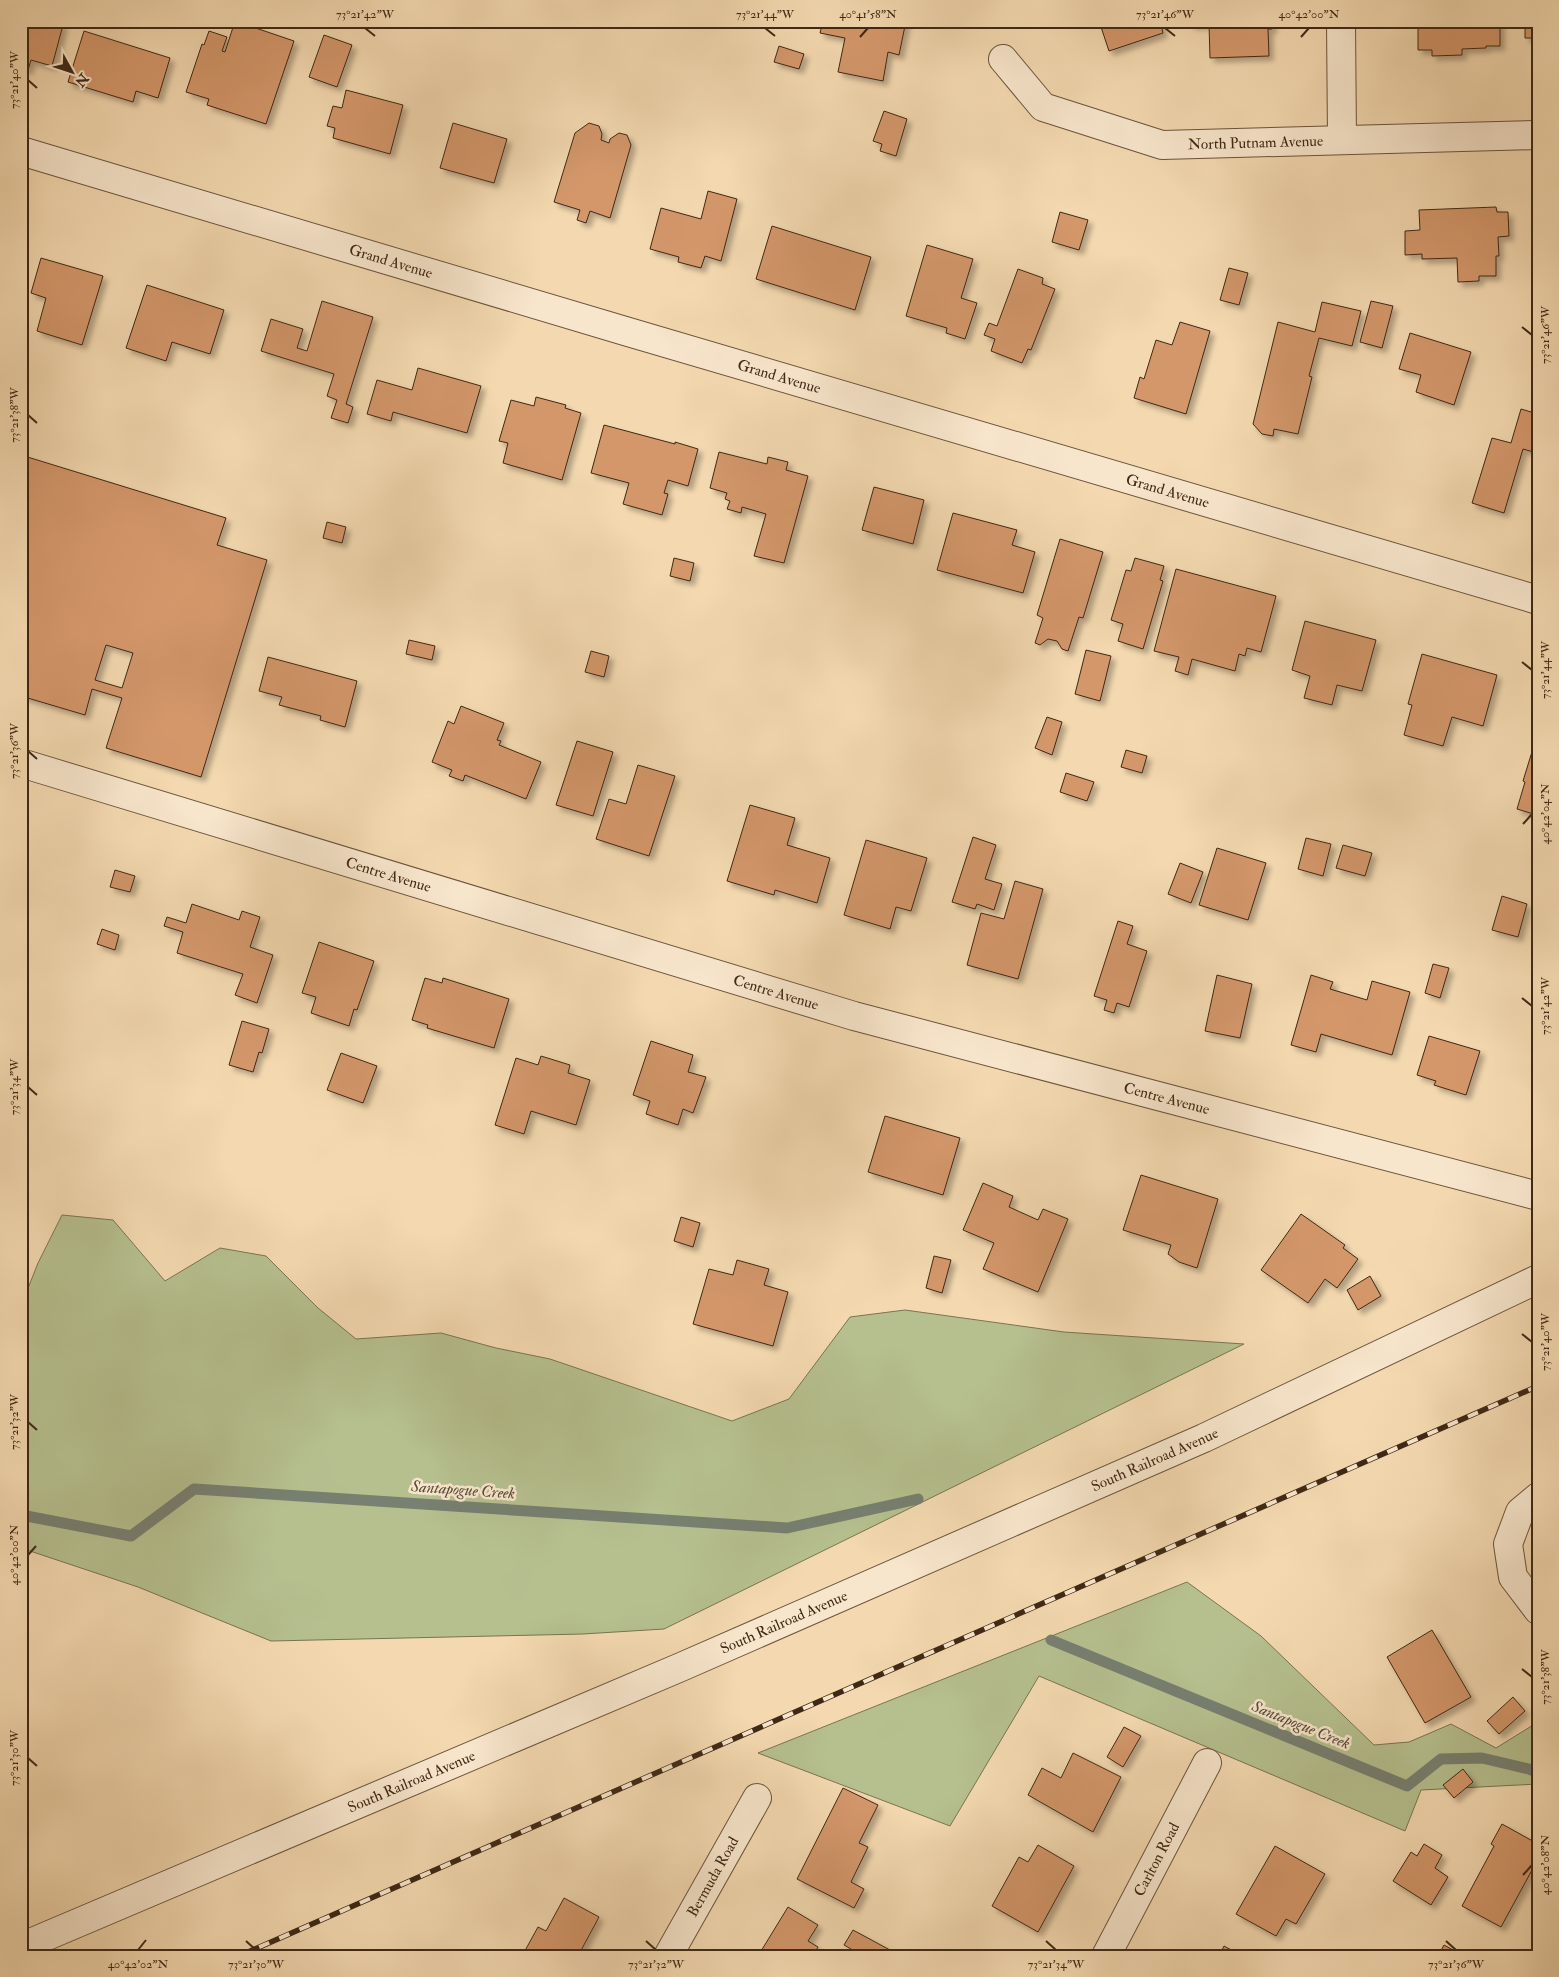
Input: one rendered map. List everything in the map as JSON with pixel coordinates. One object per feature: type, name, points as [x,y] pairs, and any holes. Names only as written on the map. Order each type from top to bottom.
[{"type":"street","points":[[1341,21],[1342,140]]},
{"type":"street","name":"North Putnam Avenue","points":[[1003,59],[1043,107],[1162,145],[1538,135]]},
{"type":"street","name":"Grand Avenue","points":[[21,151],[625,332],[1538,600]]},
{"type":"street","name":"Centre Avenue","points":[[21,763],[854,1016],[1538,1196]]},
{"type":"street","name":"South Railroad Avenue","points":[[21,1947],[672,1671],[1204,1438],[1538,1279]]},
{"type":"street","points":[[1529,1504],[1508,1544],[1513,1577],[1538,1610]]},
{"type":"street","name":"Carlton Road","points":[[1106,1956],[1207,1763]]},
{"type":"street","name":"Bermuda Road","points":[[668,1956],[758,1798]]},
{"type":"green space","points":[[62,1215],[113,1220],[165,1281],[220,1248],[266,1256],[318,1308],[356,1339],[441,1333],[496,1348],[550,1359],[732,1421],[789,1399],[850,1317],[905,1310],[1064,1332],[1244,1344],[664,1629],[583,1634],[271,1641],[138,1587],[21,1548],[21,1306],[38,1263]]},
{"type":"green space","points":[[1187,1582],[1261,1636],[1374,1745],[1409,1742],[1451,1724],[1496,1748],[1538,1722],[1538,1784],[1421,1790],[1405,1831],[1039,1676],[950,1826],[758,1753]]},
{"type":"building","points":[[21,21],[53,21],[63,25],[52,66],[31,60],[28,70],[21,68]]},
{"type":"building","points":[[235,21],[294,41],[266,124],[207,105],[209,99],[186,92],[202,44],[204,45],[209,31],[227,37],[222,51],[225,52]]},
{"type":"building","points":[[823,21],[906,21],[899,55],[888,52],[883,81],[838,72],[845,38],[820,33]]},
{"type":"building","points":[[1099,21],[1160,21],[1163,33],[1109,51]]},
{"type":"building","points":[[1191,21],[1272,21],[1272,29],[1268,29],[1269,56],[1210,58],[1209,24],[1191,25]]},
{"type":"building","points":[[1432,21],[1500,21],[1500,46],[1462,49],[1462,55],[1432,56],[1432,50],[1418,50],[1418,28],[1432,28]]},
{"type":"building","points":[[1530,21],[1538,21],[1538,54],[1533,54],[1533,38],[1525,38],[1525,28],[1531,28]]},
{"type":"building","points":[[84,31],[170,58],[158,98],[136,91],[133,102],[68,82]]},
{"type":"building","points":[[324,35],[352,45],[337,87],[309,77]]},
{"type":"building","points":[[779,46],[804,54],[799,69],[774,62]]},
{"type":"building","points":[[346,90],[403,105],[390,154],[333,138],[335,128],[327,126],[333,106],[342,108]]},
{"type":"building","points":[[884,111],[907,119],[896,156],[880,151],[882,144],[873,141]]},
{"type":"building","points":[[453,123],[507,139],[494,183],[440,168]]},
{"type":"building","points":[[589,123],[599,126],[602,134],[601,140],[609,143],[610,139],[619,133],[627,135],[631,145],[610,218],[590,211],[586,223],[577,220],[580,210],[554,202],[575,133]]},
{"type":"building","points":[[708,191],[737,199],[721,261],[705,256],[701,268],[678,262],[679,257],[650,249],[661,208],[701,219]]},
{"type":"building","points":[[1496,207],[1497,212],[1508,212],[1509,236],[1498,237],[1499,256],[1496,256],[1496,276],[1479,276],[1479,281],[1458,282],[1457,258],[1422,259],[1422,254],[1405,255],[1405,231],[1420,230],[1419,210]]},
{"type":"building","points":[[1060,212],[1088,220],[1079,250],[1052,242]]},
{"type":"building","points":[[772,226],[871,257],[855,310],[756,279]]},
{"type":"building","points":[[927,245],[973,259],[961,298],[977,303],[965,339],[946,333],[947,328],[906,316]]},
{"type":"building","points":[[41,258],[103,276],[82,345],[37,331],[46,298],[31,293]]},
{"type":"building","points":[[1229,268],[1248,273],[1239,305],[1220,300]]},
{"type":"building","points":[[1018,269],[1043,278],[1042,284],[1055,289],[1031,350],[1028,349],[1022,363],[991,351],[995,339],[984,335],[989,323],[997,326]]},
{"type":"building","points":[[147,285],[224,310],[210,354],[172,342],[166,361],[126,348]]},
{"type":"building","points":[[322,301],[373,317],[346,404],[353,407],[348,423],[331,418],[337,400],[327,396],[334,374],[261,351],[271,319],[303,329],[297,348],[307,351]]},
{"type":"building","points":[[1371,301],[1393,306],[1382,348],[1360,342]]},
{"type":"building","points":[[1322,302],[1361,311],[1352,346],[1319,338],[1309,376],[1312,377],[1298,434],[1274,429],[1273,436],[1262,434],[1253,424],[1278,322],[1315,332]]},
{"type":"building","points":[[1180,322],[1210,331],[1186,414],[1134,398],[1140,377],[1144,379],[1156,340],[1172,345]]},
{"type":"building","points":[[1410,333],[1471,352],[1454,405],[1416,392],[1421,375],[1399,369]]},
{"type":"building","points":[[418,368],[481,386],[467,433],[393,412],[391,421],[367,414],[377,380],[412,390]]},
{"type":"building","points":[[536,397],[566,405],[565,408],[581,413],[562,480],[503,463],[508,443],[499,441],[511,400],[534,406]]},
{"type":"building","points":[[1521,409],[1538,414],[1537,453],[1523,449],[1504,513],[1472,503],[1492,438],[1511,443]]},
{"type":"building","points":[[604,425],[698,449],[688,486],[668,480],[664,493],[668,494],[662,515],[623,504],[629,483],[591,473]]},
{"type":"building","points":[[719,452],[767,464],[768,457],[788,462],[786,470],[808,476],[784,563],[754,556],[766,514],[742,507],[741,513],[727,509],[730,501],[725,499],[727,493],[710,488]]},
{"type":"building","points":[[21,455],[226,518],[217,545],[267,560],[201,777],[106,748],[122,698],[92,689],[85,715],[21,696]],"holes":[[[106,645],[133,653],[122,688],[95,680]]]},
{"type":"building","points":[[874,487],[924,500],[913,544],[862,530]]},
{"type":"building","points":[[953,513],[1017,530],[1012,545],[1035,552],[1023,593],[937,570]]},
{"type":"building","points":[[327,522],[346,527],[342,543],[323,538]]},
{"type":"building","points":[[1060,539],[1103,552],[1083,618],[1079,617],[1068,651],[1062,649],[1057,641],[1048,639],[1040,645],[1035,643],[1043,618],[1037,615]]},
{"type":"building","points":[[674,558],[694,563],[690,581],[670,576]]},
{"type":"building","points":[[1135,558],[1164,566],[1160,580],[1163,581],[1143,649],[1118,641],[1123,624],[1111,620],[1126,570],[1131,571]]},
{"type":"building","points":[[1176,569],[1276,596],[1261,652],[1247,648],[1245,656],[1239,654],[1235,671],[1192,659],[1188,675],[1175,671],[1179,657],[1154,651]]},
{"type":"building","points":[[1305,621],[1376,640],[1362,691],[1337,685],[1332,705],[1304,698],[1310,676],[1292,670]]},
{"type":"building","points":[[409,640],[435,646],[432,660],[406,654]]},
{"type":"building","points":[[1086,650],[1111,656],[1100,701],[1075,694]]},
{"type":"building","points":[[591,651],[609,656],[604,677],[585,672]]},
{"type":"building","points":[[1422,654],[1497,675],[1483,726],[1452,717],[1443,746],[1404,735],[1412,705],[1408,704]]},
{"type":"building","points":[[268,657],[357,681],[345,727],[320,720],[321,716],[279,705],[282,697],[259,691]]},
{"type":"building","points":[[461,706],[504,723],[497,740],[501,741],[499,745],[541,762],[526,799],[465,775],[463,781],[449,776],[452,770],[432,762],[448,721],[454,724]]},
{"type":"building","points":[[1047,717],[1062,722],[1052,755],[1035,748]]},
{"type":"building","points":[[577,741],[613,752],[593,816],[556,805]]},
{"type":"building","points":[[1535,742],[1538,743],[1537,815],[1517,809]]},
{"type":"building","points":[[1126,750],[1147,756],[1142,773],[1121,767]]},
{"type":"building","points":[[638,765],[675,776],[649,856],[596,839],[609,799],[626,804]]},
{"type":"building","points":[[1066,773],[1094,782],[1087,801],[1060,792]]},
{"type":"building","points":[[750,805],[795,818],[787,845],[830,858],[817,903],[775,890],[774,895],[727,881]]},
{"type":"building","points":[[973,837],[996,845],[985,879],[1002,884],[994,910],[977,904],[975,909],[952,902]]},
{"type":"building","points":[[1306,838],[1331,844],[1323,876],[1298,869]]},
{"type":"building","points":[[866,840],[927,858],[911,911],[896,907],[890,929],[844,915]]},
{"type":"building","points":[[1343,845],[1372,853],[1365,876],[1336,868]]},
{"type":"building","points":[[1217,848],[1266,863],[1248,920],[1199,905]]},
{"type":"building","points":[[1538,859],[1538,890],[1532,889]]},
{"type":"building","points":[[1180,863],[1203,872],[1191,903],[1168,894]]},
{"type":"building","points":[[115,870],[135,876],[130,892],[110,887]]},
{"type":"building","points":[[1015,881],[1043,889],[1018,979],[967,965],[981,913],[1004,919]]},
{"type":"building","points":[[1502,896],[1527,904],[1518,937],[1492,930]]},
{"type":"building","points":[[192,904],[239,920],[242,911],[260,917],[250,947],[273,955],[257,1003],[235,995],[243,974],[177,953],[183,932],[164,926],[167,917],[186,923]]},
{"type":"building","points":[[1118,921],[1133,926],[1127,944],[1147,951],[1129,1007],[1117,1003],[1114,1013],[1104,1010],[1107,1000],[1094,996]]},
{"type":"building","points":[[102,929],[119,935],[115,950],[97,944]]},
{"type":"building","points":[[319,942],[374,961],[357,1010],[354,1009],[349,1026],[311,1013],[316,997],[302,993]]},
{"type":"building","points":[[1433,964],[1449,968],[1440,998],[1425,993]]},
{"type":"building","points":[[1217,975],[1252,984],[1240,1038],[1205,1031]]},
{"type":"building","points":[[1311,975],[1333,982],[1330,989],[1367,1000],[1372,981],[1410,992],[1392,1055],[1321,1034],[1316,1052],[1291,1045]]},
{"type":"building","points":[[425,978],[442,983],[443,978],[509,999],[494,1048],[427,1028],[428,1025],[412,1020]]},
{"type":"building","points":[[242,1021],[269,1029],[262,1053],[259,1052],[253,1072],[229,1065]]},
{"type":"building","points":[[1429,1036],[1480,1051],[1466,1095],[1434,1085],[1436,1081],[1417,1075]]},
{"type":"building","points":[[651,1041],[693,1055],[688,1072],[706,1077],[693,1113],[683,1109],[678,1125],[646,1114],[650,1101],[633,1095]]},
{"type":"building","points":[[341,1053],[377,1066],[363,1103],[327,1090]]},
{"type":"building","points":[[541,1056],[570,1065],[568,1073],[590,1080],[576,1125],[531,1111],[524,1134],[495,1125],[516,1058],[538,1065]]},
{"type":"building","points":[[885,1116],[960,1138],[943,1195],[868,1172]]},
{"type":"building","points":[[1141,1175],[1218,1199],[1197,1268],[1179,1262],[1168,1254],[1171,1245],[1123,1230]]},
{"type":"building","points":[[983,1183],[1013,1196],[1009,1207],[1038,1220],[1043,1209],[1068,1219],[1038,1292],[983,1269],[994,1243],[963,1230]]},
{"type":"building","points":[[1301,1214],[1345,1245],[1343,1248],[1358,1259],[1337,1288],[1325,1279],[1308,1303],[1261,1270]]},
{"type":"building","points":[[681,1217],[700,1223],[693,1247],[674,1241]]},
{"type":"building","points":[[934,1256],[951,1260],[942,1293],[926,1288]]},
{"type":"building","points":[[737,1260],[769,1269],[764,1285],[788,1292],[773,1346],[693,1324],[709,1269],[733,1275]]},
{"type":"building","points":[[1370,1276],[1381,1296],[1358,1310],[1347,1290]]},
{"type":"building","points":[[1432,1630],[1471,1697],[1425,1723],[1387,1657]]},
{"type":"building","points":[[1513,1697],[1525,1711],[1499,1734],[1487,1721]]},
{"type":"building","points":[[1124,1727],[1141,1736],[1123,1767],[1107,1757]]},
{"type":"building","points":[[1073,1753],[1121,1777],[1093,1832],[1028,1795],[1042,1768],[1061,1778]]},
{"type":"building","points":[[1463,1769],[1473,1782],[1454,1798],[1443,1785]]},
{"type":"building","points":[[843,1788],[878,1805],[859,1843],[868,1847],[851,1882],[864,1889],[854,1908],[797,1879]]},
{"type":"building","points":[[1502,1824],[1538,1844],[1538,1859],[1501,1927],[1462,1906],[1494,1846],[1491,1844]]},
{"type":"building","points":[[1424,1844],[1442,1855],[1435,1868],[1448,1877],[1431,1905],[1393,1881],[1411,1852],[1417,1856]]},
{"type":"building","points":[[1038,1845],[1074,1866],[1038,1932],[992,1906],[1019,1857],[1028,1862]]},
{"type":"building","points":[[1275,1846],[1325,1874],[1296,1924],[1286,1919],[1276,1936],[1236,1914]]},
{"type":"building","points":[[564,1898],[599,1917],[578,1956],[522,1956],[538,1927],[546,1931]]},
{"type":"building","points":[[788,1907],[818,1925],[808,1941],[818,1947],[813,1956],[758,1956]]},
{"type":"building","points":[[853,1930],[890,1950],[887,1956],[872,1956],[868,1953],[863,1956],[844,1945]]},
{"type":"building","points":[[1444,1945],[1464,1956],[1438,1956]]},
{"type":"building","points":[[1224,1946],[1242,1956],[1219,1956]]},
{"type":"waterway","name":"Santapogue Creek","points":[[21,1515],[131,1536],[194,1489],[787,1528],[918,1499]]},
{"type":"waterway","name":"Santapogue Creek","points":[[1051,1640],[1407,1786],[1441,1759],[1482,1758],[1529,1769],[1538,1773]]},
{"type":"railway","points":[[239,1956],[1538,1386]]}]
